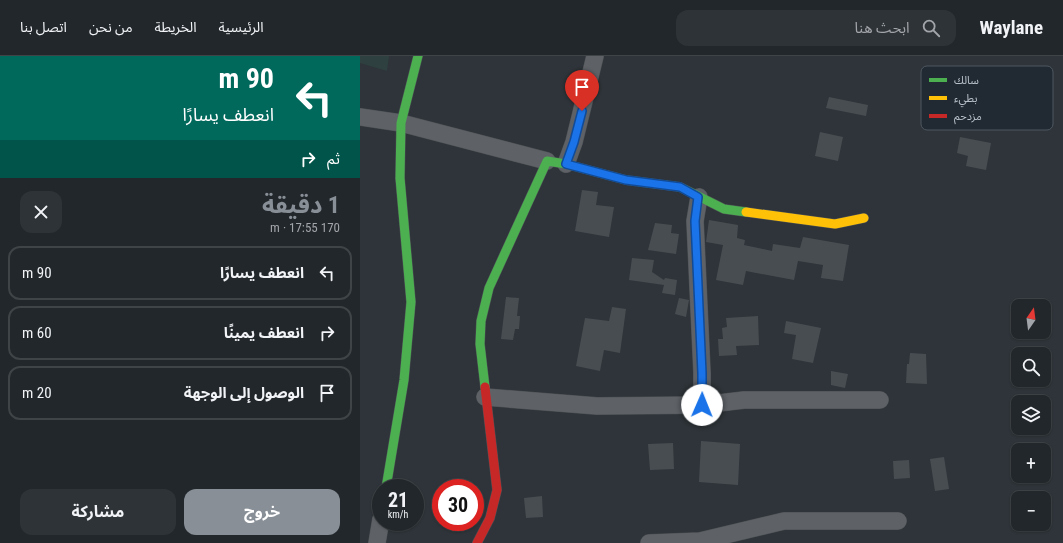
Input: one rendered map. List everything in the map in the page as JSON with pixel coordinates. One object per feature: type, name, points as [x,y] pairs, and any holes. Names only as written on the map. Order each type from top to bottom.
[{"type":"street","points":[[388,479],[404,380],[410,302],[400,178],[401,123],[418,56]]},
{"type":"street","points":[[566,164],[574,142],[595,56]]},
{"type":"street","points":[[360,117],[401,123],[626,180],[680,187],[724,209],[835,224],[864,218]]},
{"type":"street","points":[[477,543],[484,532],[494,507],[497,490],[485,397],[480,344],[481,328],[489,288],[547,161]]},
{"type":"street","points":[[698,197],[695,221],[702,373],[702,405]]},
{"type":"street","points":[[485,397],[597,406],[702,405],[744,400],[880,400]]},
{"type":"street","points":[[649,543],[700,541],[784,521],[898,521]]},
{"type":"street","points":[[377,543],[379,531]]},
{"type":"shaded area","points":[[360,56],[389,56],[387,71],[360,63]]},
{"type":"building","points":[[829,97],[868,105],[866,116],[826,108]]},
{"type":"building","points":[[820,132],[843,137],[838,161],[815,156]]},
{"type":"building","points":[[960,137],[991,143],[986,170],[966,166],[968,156],[957,153]]},
{"type":"building","points":[[582,190],[598,192],[596,205],[614,207],[609,237],[575,231]]},
{"type":"building","points":[[709,220],[738,225],[737,238],[745,240],[744,245],[772,251],[773,244],[800,248],[803,237],[849,245],[843,281],[821,278],[823,265],[798,261],[794,280],[746,271],[743,285],[716,280],[723,245],[706,242]]},
{"type":"building","points":[[655,223],[672,225],[671,233],[679,234],[676,254],[648,250]]},
{"type":"building","points":[[632,258],[654,260],[652,272],[664,280],[665,278],[677,280],[675,295],[662,293],[664,285],[629,280]]},
{"type":"building","points":[[506,297],[519,298],[517,316],[520,316],[519,329],[515,329],[513,340],[501,339]]},
{"type":"building","points":[[679,298],[689,300],[686,317],[675,314]]},
{"type":"building","points":[[612,307],[626,309],[620,353],[604,350],[600,371],[576,366],[585,318],[609,321]]},
{"type":"building","points":[[758,316],[759,345],[736,346],[737,355],[719,356],[718,339],[723,339],[722,328],[727,327],[726,318]]},
{"type":"building","points":[[786,321],[821,328],[813,363],[792,359],[796,335],[784,333]]},
{"type":"building","points":[[910,353],[926,354],[927,384],[906,383],[907,364],[909,364]]},
{"type":"building","points":[[831,371],[848,374],[845,388],[831,385]]},
{"type":"building","points":[[701,441],[740,444],[738,485],[699,482]]},
{"type":"building","points":[[673,443],[674,469],[650,470],[648,444]]},
{"type":"building","points":[[944,457],[949,489],[935,491],[930,459]]},
{"type":"building","points":[[909,460],[910,478],[894,479],[893,461]]},
{"type":"building","points":[[542,496],[543,517],[526,518],[524,498]]},
{"type":"traffic: fast","points":[[388,479],[404,380],[411,302],[400,178],[401,123],[418,56]]},
{"type":"traffic: fast","points":[[485,387],[480,344],[481,321],[489,288],[547,161],[566,164],[626,180],[680,187],[724,209],[746,212]]},
{"type":"traffic: slow","points":[[746,212],[835,224],[864,218]]},
{"type":"traffic: jam","points":[[477,543],[490,518],[497,490],[485,387]]},
{"type":"route","points":[[582,111],[574,142],[566,164],[626,180],[680,187],[698,197],[695,221],[702,373],[702,405]]}]
